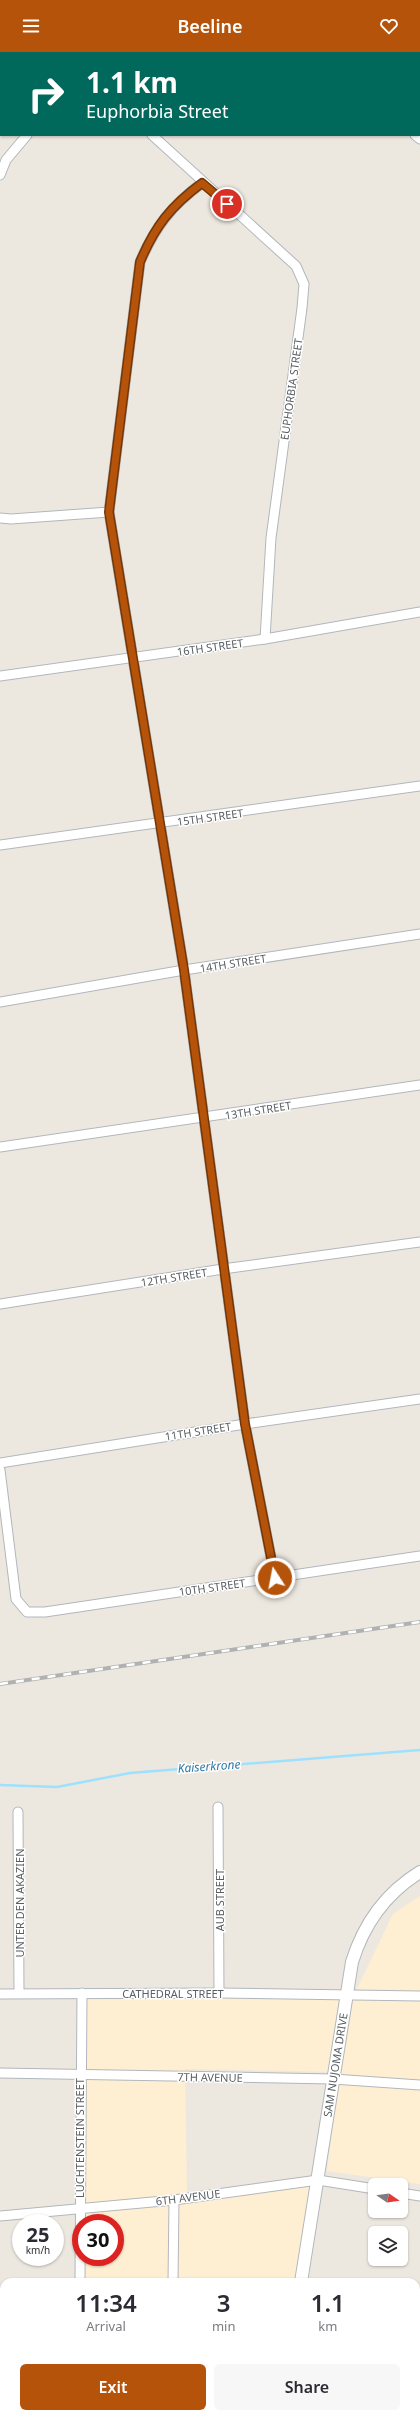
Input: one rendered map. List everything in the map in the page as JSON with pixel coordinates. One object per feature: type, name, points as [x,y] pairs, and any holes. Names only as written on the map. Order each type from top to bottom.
[{"type":"main road","name":"SAM NUJOMA DRIVE","points":[[302,2278],[352,1962],[365,1929],[386,1899],[404,1882],[420,1872]]},
{"type":"street","points":[[0,174],[6,160],[26,136]]},
{"type":"street","name":"EUPHORBIA STREET","points":[[153,136],[202,183],[296,266],[304,284],[271,538],[265,639]]},
{"type":"street","points":[[202,183],[168,212],[151,237],[140,262],[109,512],[184,970],[245,1424],[275,1578]]},
{"type":"street","points":[[0,518],[11,519],[109,512]]},
{"type":"street","name":"16TH STREET","points":[[0,676],[265,639],[420,612]]},
{"type":"street","name":"15TH STREET","points":[[0,845],[160,824],[420,786]]},
{"type":"street","name":"14TH STREET","points":[[0,1002],[184,970],[420,934]]},
{"type":"street","name":"13TH STREET","points":[[0,1147],[203,1119],[420,1085]]},
{"type":"street","name":"12TH STREET","points":[[0,1304],[223,1269],[420,1242]]},
{"type":"street","name":"11TH STREET","points":[[0,1463],[245,1424],[420,1399]]},
{"type":"street","name":"10TH STREET","points":[[0,1470],[16,1599],[27,1612],[44,1612],[420,1556]]},
{"type":"street","name":"AUB STREET","points":[[218,1808],[218,1993]]},
{"type":"street","name":"UNTER DEN AKAZIEN","points":[[18,1812],[19,1993]]},
{"type":"street","name":"LUCHTENSTEIN STREET","points":[[80,2278],[79,2075],[82,1993]]},
{"type":"street","name":"CATHEDRAL STREET","points":[[0,1994],[218,1993],[420,1996]]},
{"type":"street","name":"7TH AVENUE","points":[[0,2073],[333,2079],[420,2085]]},
{"type":"street","name":"6TH AVENUE","points":[[0,2216],[174,2200],[318,2180],[368,2188]]},
{"type":"street","points":[[408,2194],[420,2196]]},
{"type":"street","points":[[173,2278],[174,2200]]},
{"type":"shaded area","points":[[420,1896],[420,2184],[408,2182],[408,2178],[377,2178],[327,2171],[340,2072],[185,2069],[187,2198],[318,2180],[302,2278],[80,2278],[80,2266],[124,2266],[124,2214],[80,2214],[82,1993],[354,1995],[393,1914]]},
{"type":"waterway","name":"Kaiserkrone","points":[[0,1785],[57,1787],[130,1773],[420,1750]]},
{"type":"railway","points":[[0,1684],[420,1622]]},
{"type":"route","points":[[227,204],[202,183],[168,212],[151,237],[140,262],[109,512],[184,970],[245,1424],[275,1578]]}]
